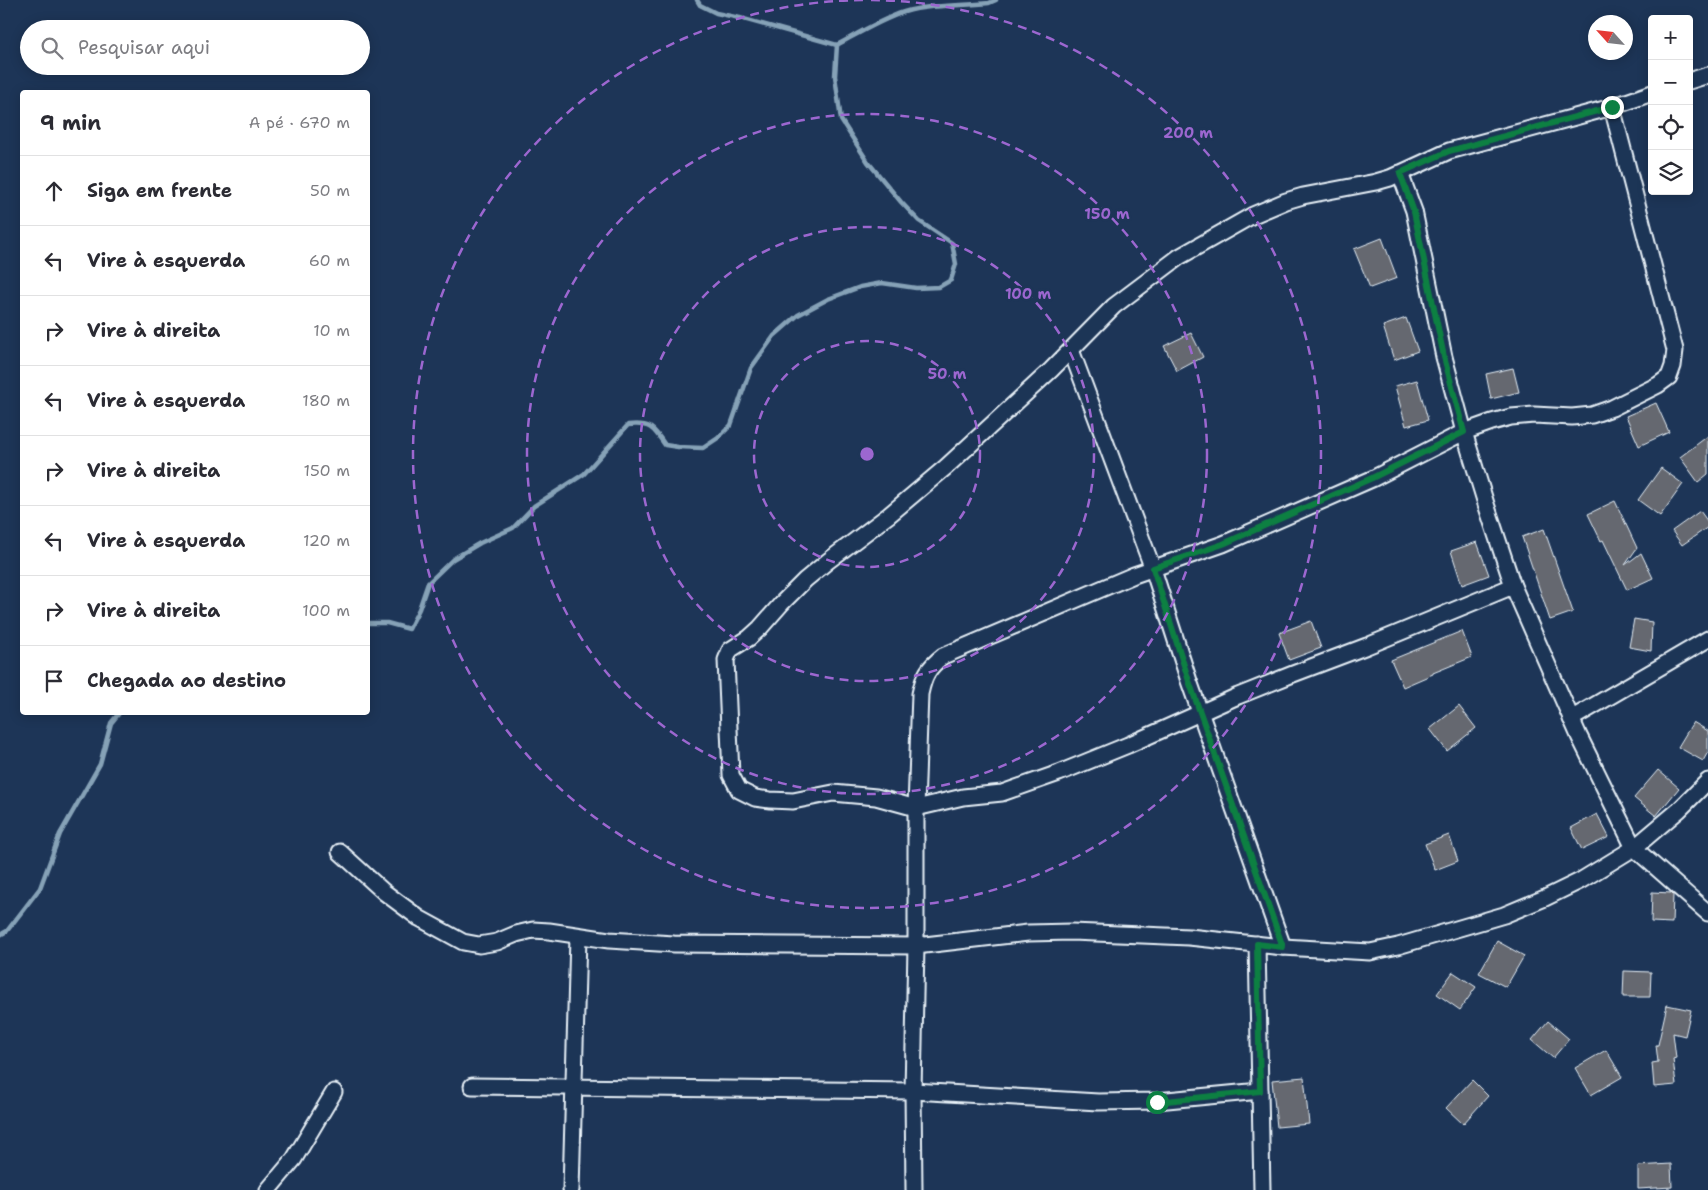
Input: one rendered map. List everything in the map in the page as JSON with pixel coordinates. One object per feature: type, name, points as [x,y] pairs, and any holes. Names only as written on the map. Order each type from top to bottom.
[{"type":"street","points":[[1693,80],[1708,75]]},
{"type":"street","points":[[1513,586],[1367,646],[1292,674],[1128,745],[1002,793],[963,797],[916,808],[866,795],[833,793],[802,800],[770,800],[755,798],[739,790],[731,775],[726,657],[730,650],[749,638],[760,628],[805,580],[889,516],[946,468],[1071,350],[1114,306],[1145,281],[1179,257],[1253,215],[1303,196],[1361,186],[1400,173],[1449,151],[1612,107],[1648,95]]},
{"type":"street","points":[[914,1190],[913,1091],[916,808],[920,694],[923,678],[931,666],[943,656],[1153,568],[1240,536],[1372,478],[1464,432],[1511,417],[1534,415],[1572,417],[1592,415],[1612,408],[1658,385],[1668,376],[1674,366],[1675,350],[1612,107]]},
{"type":"street","points":[[1400,173],[1414,212],[1444,357],[1464,432],[1483,497],[1513,586],[1571,719],[1634,848],[1708,913]]},
{"type":"street","points":[[1071,350],[1153,568],[1201,713],[1283,947]]},
{"type":"street","points":[[1571,719],[1708,640]]},
{"type":"street","points":[[340,852],[384,892],[419,918],[464,942],[478,945],[533,930],[578,937],[674,944],[916,946],[1028,933],[1072,932],[1190,937],[1283,947],[1370,952],[1398,946],[1504,915],[1580,881],[1634,848],[1667,821],[1708,781]]},
{"type":"street","points":[[571,1190],[578,937]]},
{"type":"street","points":[[1257,944],[1262,1190]]},
{"type":"street","points":[[472,1086],[913,1091],[1098,1102],[1157,1102],[1260,1091]]},
{"type":"street","points":[[268,1190],[294,1159],[334,1092]]},
{"type":"building","points":[[1382,238],[1397,278],[1370,288],[1354,249]]},
{"type":"building","points":[[1406,318],[1418,351],[1394,360],[1383,326]]},
{"type":"building","points":[[1191,333],[1203,357],[1177,371],[1164,346]]},
{"type":"building","points":[[1513,368],[1519,392],[1491,399],[1486,374]]},
{"type":"building","points":[[1417,380],[1428,420],[1406,426],[1395,386]]},
{"type":"building","points":[[1656,403],[1669,432],[1639,446],[1626,416]]},
{"type":"building","points":[[1708,436],[1708,474],[1698,482],[1680,457]]},
{"type":"building","points":[[1661,468],[1683,484],[1660,516],[1638,500]]},
{"type":"building","points":[[1615,501],[1637,548],[1625,565],[1641,553],[1653,578],[1627,590],[1588,514]]},
{"type":"building","points":[[1700,511],[1708,522],[1708,527],[1682,545],[1672,531]]},
{"type":"building","points":[[1544,529],[1573,612],[1550,620],[1522,537]]},
{"type":"building","points":[[1477,542],[1489,575],[1462,585],[1451,551]]},
{"type":"building","points":[[1634,619],[1652,622],[1651,651],[1629,647]]},
{"type":"building","points":[[1311,621],[1321,648],[1289,660],[1279,633]]},
{"type":"building","points":[[1462,631],[1472,657],[1403,687],[1391,660]]},
{"type":"building","points":[[1459,706],[1476,728],[1447,751],[1430,729]]},
{"type":"building","points":[[1693,722],[1708,731],[1708,752],[1703,761],[1678,747]]},
{"type":"building","points":[[1658,770],[1679,788],[1656,816],[1634,798]]},
{"type":"building","points":[[1597,814],[1609,837],[1582,850],[1571,828]]},
{"type":"building","points":[[1449,835],[1458,861],[1435,870],[1425,844]]},
{"type":"building","points":[[1652,892],[1671,893],[1673,895],[1672,923],[1651,922]]},
{"type":"building","points":[[1497,941],[1524,956],[1506,987],[1479,973]]},
{"type":"building","points":[[1624,971],[1651,972],[1650,997],[1623,997]]},
{"type":"building","points":[[1453,972],[1476,987],[1460,1010],[1437,994]]},
{"type":"building","points":[[1667,1005],[1691,1010],[1685,1036],[1673,1033],[1676,1058],[1673,1059],[1676,1085],[1654,1087],[1652,1063],[1658,1062],[1656,1045],[1658,1045]]},
{"type":"building","points":[[1548,1021],[1569,1039],[1553,1058],[1532,1040]]},
{"type":"building","points":[[1606,1050],[1622,1077],[1591,1095],[1575,1068]]},
{"type":"building","points":[[1304,1077],[1309,1124],[1277,1127],[1272,1080]]},
{"type":"building","points":[[1472,1080],[1488,1096],[1463,1124],[1446,1108]]},
{"type":"building","points":[[1671,1164],[1672,1187],[1638,1189],[1638,1166]]},
{"type":"waterway","points":[[697,0],[700,5],[716,13],[837,45],[895,15],[914,9],[989,3],[996,0]]},
{"type":"waterway","points":[[370,623],[387,623],[409,629],[419,609],[428,583],[453,559],[480,543],[513,528],[534,506],[584,474],[628,425],[646,426],[654,430],[665,445],[678,447],[703,448],[718,438],[731,425],[751,368],[774,336],[798,315],[828,299],[860,287],[882,283],[916,288],[939,287],[951,280],[956,264],[952,243],[919,221],[901,202],[868,162],[841,120],[835,76],[837,45]]},
{"type":"waterway","points":[[0,935],[7,931],[40,888],[60,834],[100,764],[111,723],[118,715]]},
{"type":"route","points":[[1157,1102],[1260,1091],[1257,944],[1283,947],[1189,681],[1153,568],[1223,544],[1372,478],[1464,432],[1444,357],[1414,212],[1400,173],[1449,151],[1612,107]]}]
